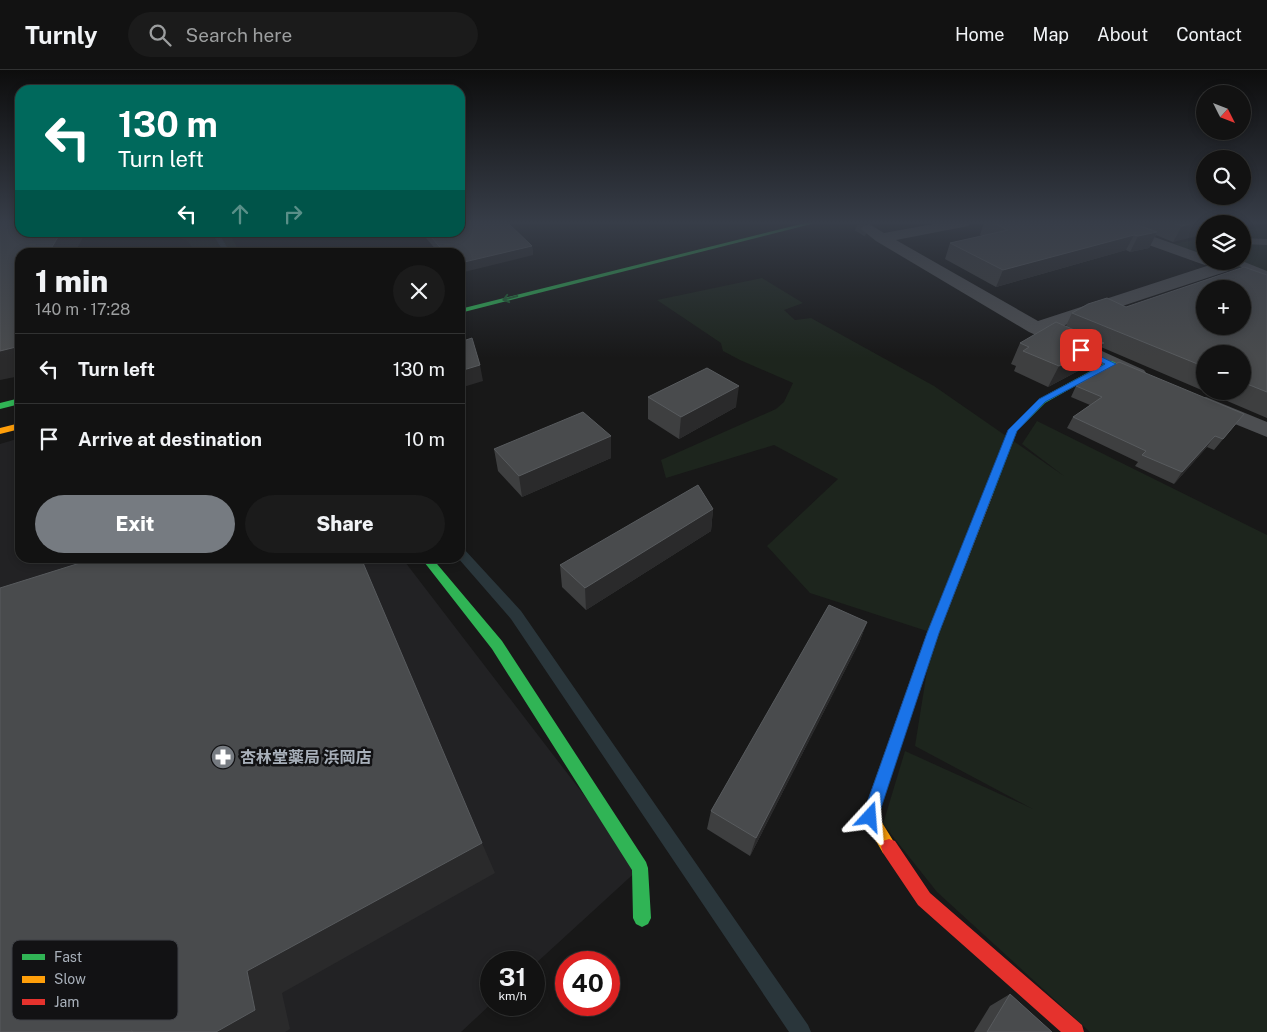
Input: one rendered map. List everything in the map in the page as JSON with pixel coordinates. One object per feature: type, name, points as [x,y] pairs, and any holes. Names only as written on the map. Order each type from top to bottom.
[{"type":"main road","points":[[465,311],[634,268]]},
{"type":"main road","points":[[1075,1032],[924,898],[870,817],[933,633],[1013,430],[1042,400],[1112,364]]},
{"type":"main road","points":[[0,406],[15,402]]},
{"type":"main road","points":[[0,431],[15,427]]},
{"type":"main road","points":[[430,563],[497,645],[640,868],[642,918]]},
{"type":"street","points":[[933,268],[1036,328],[1157,383]]},
{"type":"street","points":[[1036,328],[1196,270]]},
{"type":"street","points":[[1236,270],[1267,283]]},
{"type":"street","points":[[1194,399],[1267,430]]},
{"type":"lane","points":[[1248,270],[1267,275]]},
{"type":"shaded area","points":[[1251,268],[1267,268],[1267,278],[1245,270],[1251,270]]},
{"type":"shaded area","points":[[762,278],[803,303],[784,310],[795,320],[811,318],[934,386],[1064,476],[1022,444],[1037,421],[1267,535],[1267,1032],[1090,1032],[937,892],[883,824],[905,751],[1033,809],[915,746],[933,633],[810,593],[767,546],[838,479],[774,445],[666,478],[661,460],[776,409],[784,402],[793,383],[723,351],[721,343],[657,300]]},
{"type":"shaded area","name":"杏林堂薬局 浜岡店","points":[[15,440],[15,563],[406,563],[640,868],[545,955],[545,951],[480,951],[480,1014],[461,1032],[0,1032],[0,444]]},
{"type":"building","points":[[0,268],[15,268],[15,347],[0,351]]},
{"type":"building","points":[[1251,269],[1267,275],[1267,392],[1251,386],[1251,345],[1196,345],[1196,363],[1072,313],[1088,304],[1107,298],[1126,307],[1196,283],[1196,335],[1251,335],[1251,280],[1206,280],[1235,270]]},
{"type":"building","points":[[1056,322],[1104,343],[1059,366],[1023,351],[1029,347],[1020,343]]},
{"type":"building","points":[[472,338],[480,365],[465,370],[465,340]]},
{"type":"building","points":[[1119,362],[1196,394],[1196,400],[1210,400],[1244,414],[1223,439],[1215,436],[1182,472],[1142,455],[1146,451],[1073,417],[1102,397],[1076,386]]},
{"type":"building","points":[[707,368],[739,386],[681,417],[648,397]]},
{"type":"building","points":[[583,412],[611,436],[519,476],[494,449]]},
{"type":"building","points":[[698,485],[713,509],[585,588],[560,565]]},
{"type":"building","name":"杏林堂薬局 浜岡店","points":[[80,563],[363,563],[482,843],[247,971],[255,1010],[216,1032],[0,1032],[0,588]]},
{"type":"building","points":[[829,605],[867,622],[756,838],[711,811]]},
{"type":"building","points":[[1010,994],[1052,1032],[987,1032]]},
{"type":"waterway","points":[[465,558],[516,615],[801,1032]]},
{"type":"traffic: fast","points":[[465,310],[632,268]]},
{"type":"traffic: fast","points":[[988,494],[1013,430],[1042,401],[1112,363]]},
{"type":"traffic: fast","points":[[0,406],[15,402]]},
{"type":"traffic: fast","points":[[430,563],[497,645],[640,868],[642,918]]},
{"type":"traffic: slow","points":[[0,431],[15,427]]},
{"type":"traffic: slow","points":[[889,847],[870,817],[933,633],[988,494]]},
{"type":"traffic: jam","points":[[889,847],[924,899],[1075,1032]]},
{"type":"place","name":"杏林堂薬局 浜岡店","points":[[223,757]]},
{"type":"route","points":[[870,817],[933,633],[1013,430],[1042,400],[1112,364],[1081,350]]}]
